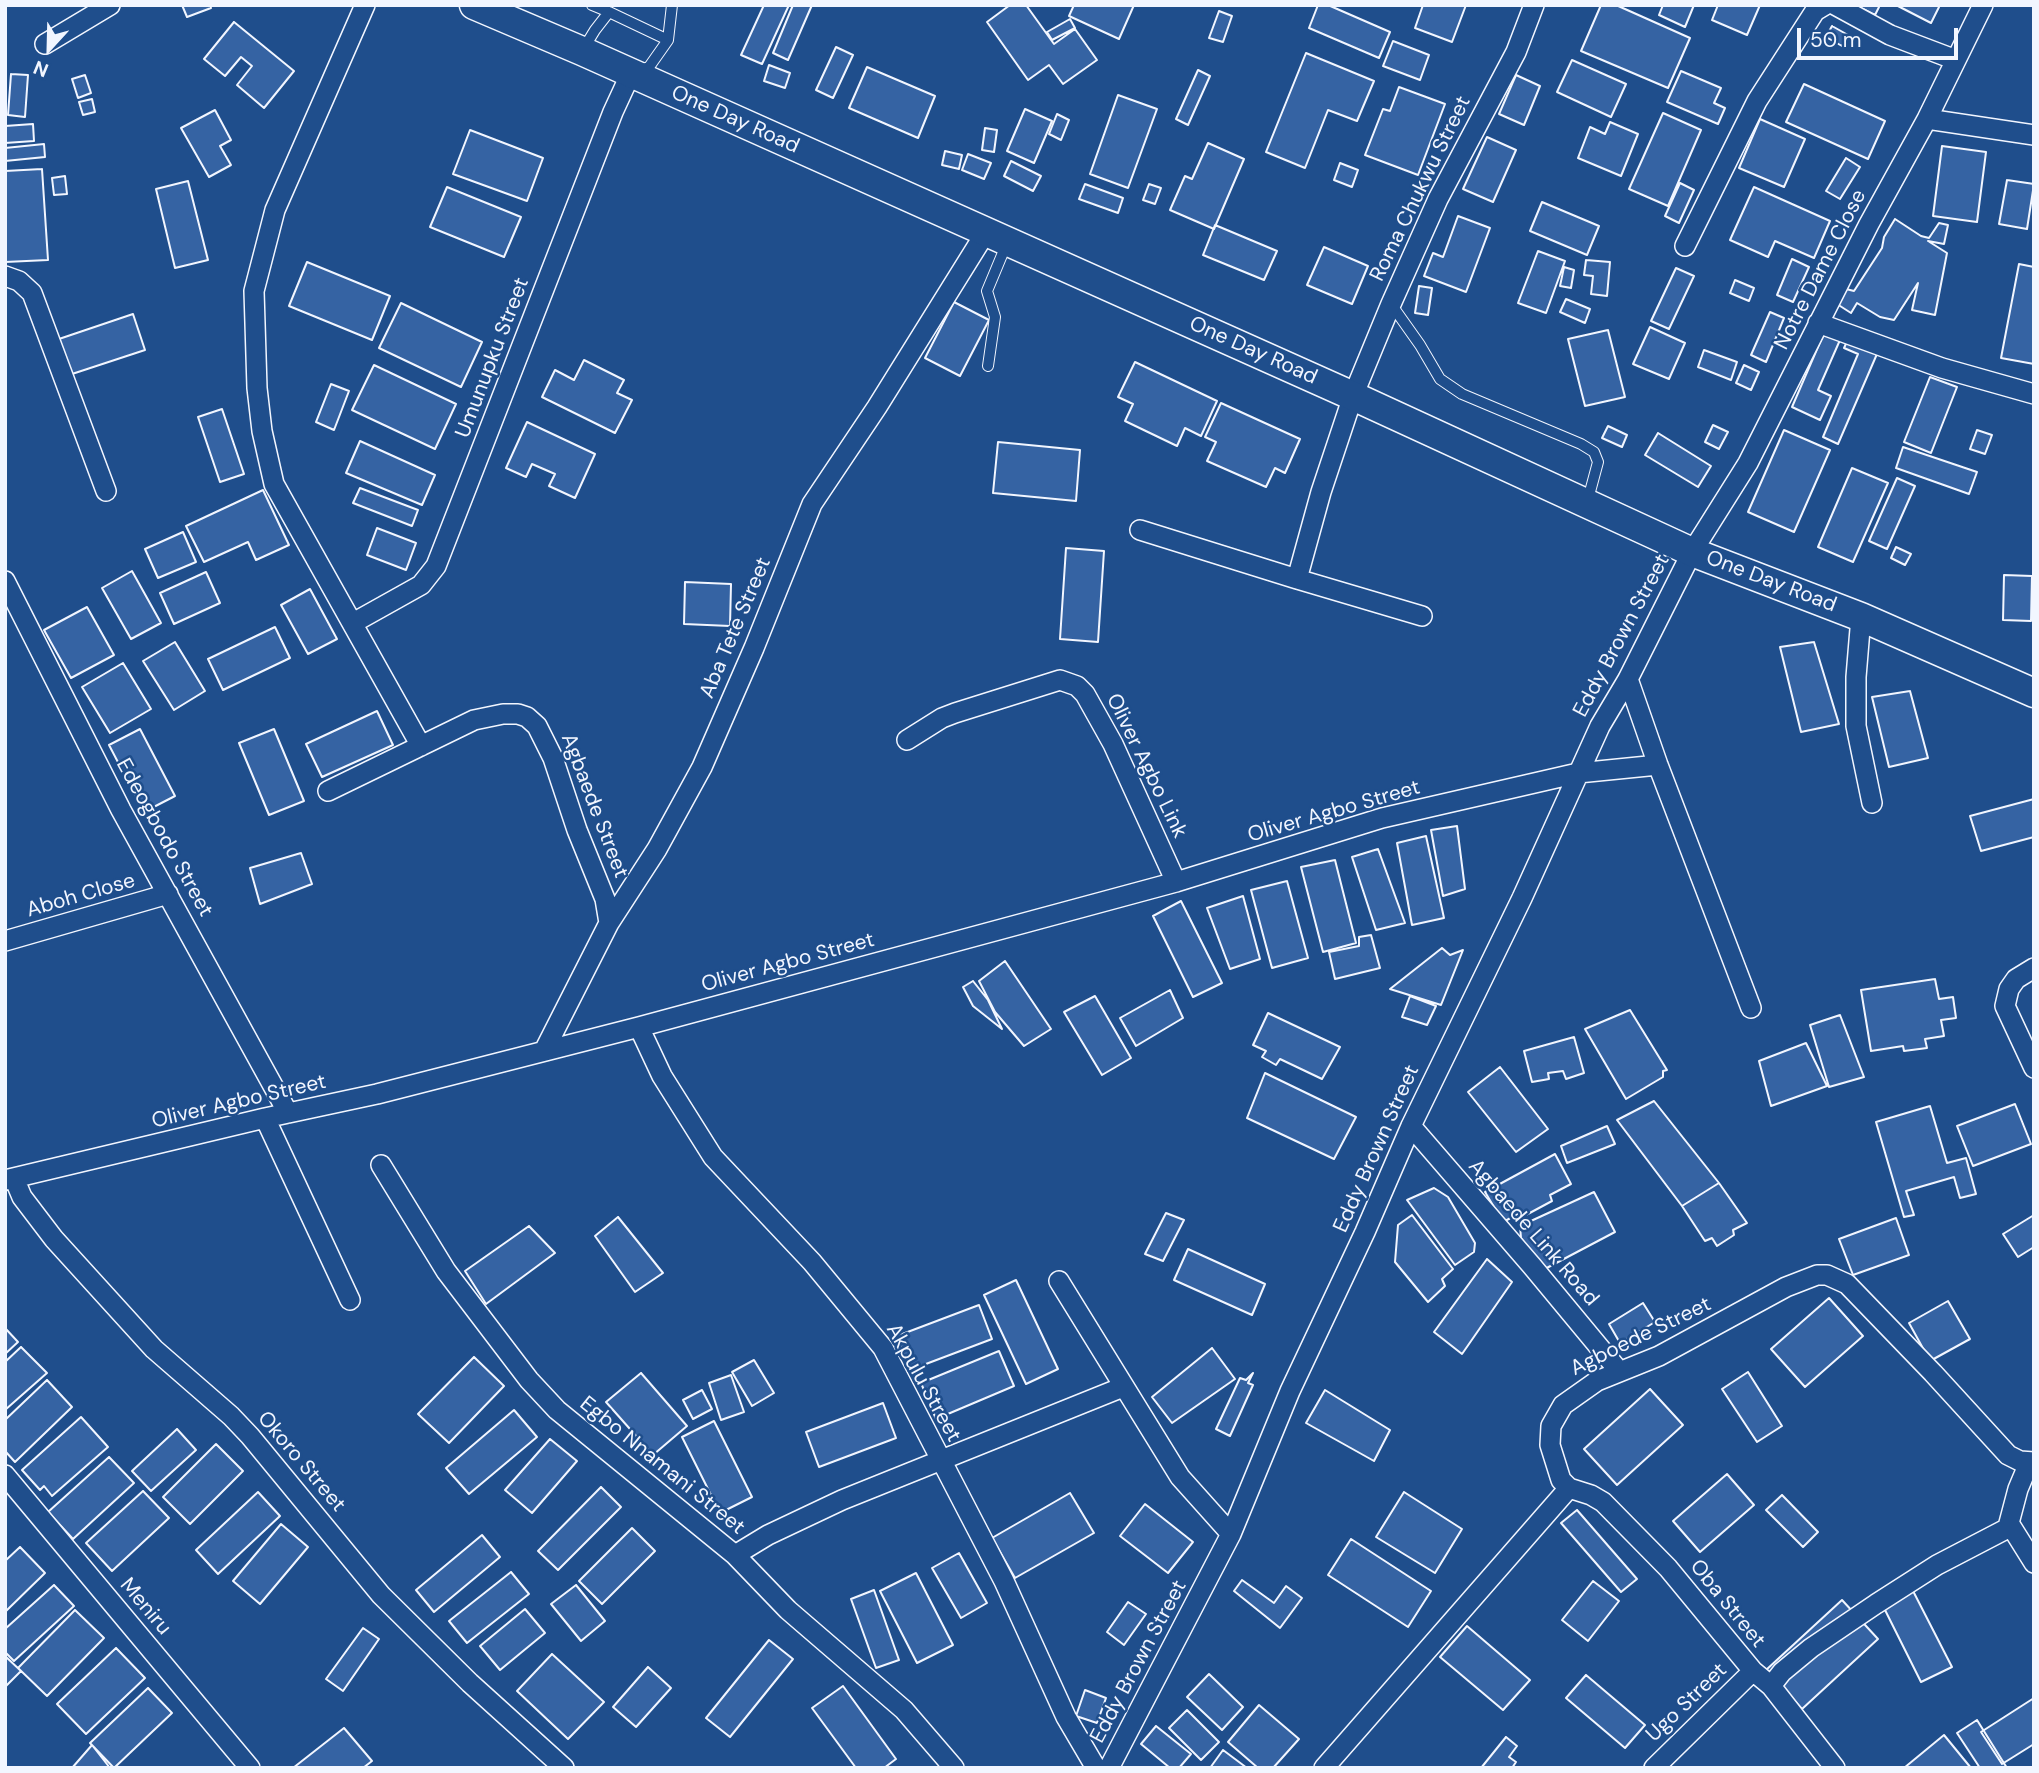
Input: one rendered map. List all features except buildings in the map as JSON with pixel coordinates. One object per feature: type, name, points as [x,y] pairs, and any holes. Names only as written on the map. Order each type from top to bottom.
[{"type":"main road","name":"One Day Road","points":[[474,5],[1353,396],[1692,552],[1861,617],[2034,693]]},
{"type":"street","points":[[45,44],[110,5]]},
{"type":"street","points":[[365,5],[275,210],[254,291],[257,388],[262,431],[274,484],[421,746]]},
{"type":"street","name":"Roma Chukwu Street","points":[[1297,579],[1321,492],[1353,396],[1438,198],[1516,52],[1534,5]]},
{"type":"street","points":[[1685,246],[1757,101],[1815,11],[1825,5]]},
{"type":"street","points":[[1835,5],[1890,35],[1956,60]]},
{"type":"street","name":"Notre Dame Close","points":[[1692,552],[1748,463],[1818,323],[1927,119],[1983,5]]},
{"type":"street","name":"Umunupku Street","points":[[353,623],[421,585],[436,566],[613,112],[631,73]]},
{"type":"street","points":[[1927,119],[2034,135]]},
{"type":"street","name":"Aba Tete Street","points":[[544,1051],[609,923],[657,849],[702,766],[812,505],[877,407],[997,237]]},
{"type":"street","points":[[5,276],[19,281],[32,293],[106,491]]},
{"type":"street","points":[[1818,323],[1942,368],[2034,394]]},
{"type":"street","points":[[1139,530],[1422,616]]},
{"type":"street","name":"Eddy Brown Street","points":[[1099,1766],[1231,1534],[1290,1391],[1365,1232],[1411,1126],[1522,898],[1600,726],[1628,679],[1692,552]]},
{"type":"street","name":"Edeogbodo Street","points":[[5,581],[121,810],[288,1113]]},
{"type":"street","points":[[1861,617],[1856,677],[1856,726],[1872,803]]},
{"type":"street","points":[[1628,679],[1751,1008]]},
{"type":"street","name":"Oliver Agbo Link","points":[[907,740],[955,713],[1060,680],[1077,686],[1086,694],[1113,744],[1176,882]]},
{"type":"street","name":"Agbaede Street","points":[[328,791],[474,720],[503,714],[527,717],[541,733],[557,768],[576,830],[605,898],[609,923]]},
{"type":"street","name":"Oliver Agbo Street","points":[[10,1179],[377,1094],[639,1027],[1176,882],[1366,822],[1578,773],[1658,765]]},
{"type":"street","name":"Aboh Close","points":[[5,940],[168,894]]},
{"type":"street","points":[[2034,968],[2016,979],[2009,989],[2006,1006],[2034,1068]]},
{"type":"street","name":"Akpulu Street","points":[[639,1027],[662,1076],[713,1157],[812,1262],[883,1348],[1004,1581],[1066,1717],[1099,1766]]},
{"type":"street","points":[[265,1118],[350,1300]]},
{"type":"street","name":"Agbaede Link Road","points":[[1411,1126],[1619,1371]]},
{"type":"street","name":"Egbo Nnamani Street","points":[[381,1165],[446,1271],[529,1380],[557,1410],[735,1555],[788,1610],[904,1710],[954,1768]]},
{"type":"street","name":"Okoro Street","points":[[10,1179],[54,1239],[154,1349],[241,1426],[382,1595],[470,1684],[564,1768]]},
{"type":"street","name":"Agboede Street","points":[[1569,1488],[1561,1480],[1549,1435],[1556,1415],[1571,1397],[1619,1371],[1658,1356],[1786,1287],[1817,1275],[1827,1275],[1856,1291],[2008,1455],[2031,1463]]},
{"type":"street","points":[[1059,1281],[1180,1477],[1231,1534]]},
{"type":"street","points":[[735,1555],[768,1535],[831,1504],[1123,1387]]},
{"type":"street","points":[[2031,1463],[2013,1504],[2010,1527],[2034,1563]]},
{"type":"street","name":"Meniru","points":[[5,1475],[250,1768]]},
{"type":"street","points":[[1324,1768],[1569,1488]]},
{"type":"street","name":"Oba Street","points":[[1569,1488],[1591,1495],[1603,1503],[1668,1568],[1753,1671],[1771,1686],[1835,1768]]},
{"type":"street","points":[[1771,1686],[1782,1672],[1811,1648],[1876,1604],[1937,1565],[2010,1527]]},
{"type":"street","name":"Ugo Street","points":[[1654,1768],[1753,1671]]},
{"type":"lane","points":[[592,5],[667,40]]},
{"type":"lane","points":[[631,73],[649,67],[667,40],[672,5]]},
{"type":"lane","points":[[582,51],[609,12]]},
{"type":"lane","points":[[988,366],[995,317],[987,291],[997,237]]},
{"type":"lane","points":[[1391,304],[1440,379],[1462,394],[1581,443],[1594,452],[1598,462],[1587,503]]}]
